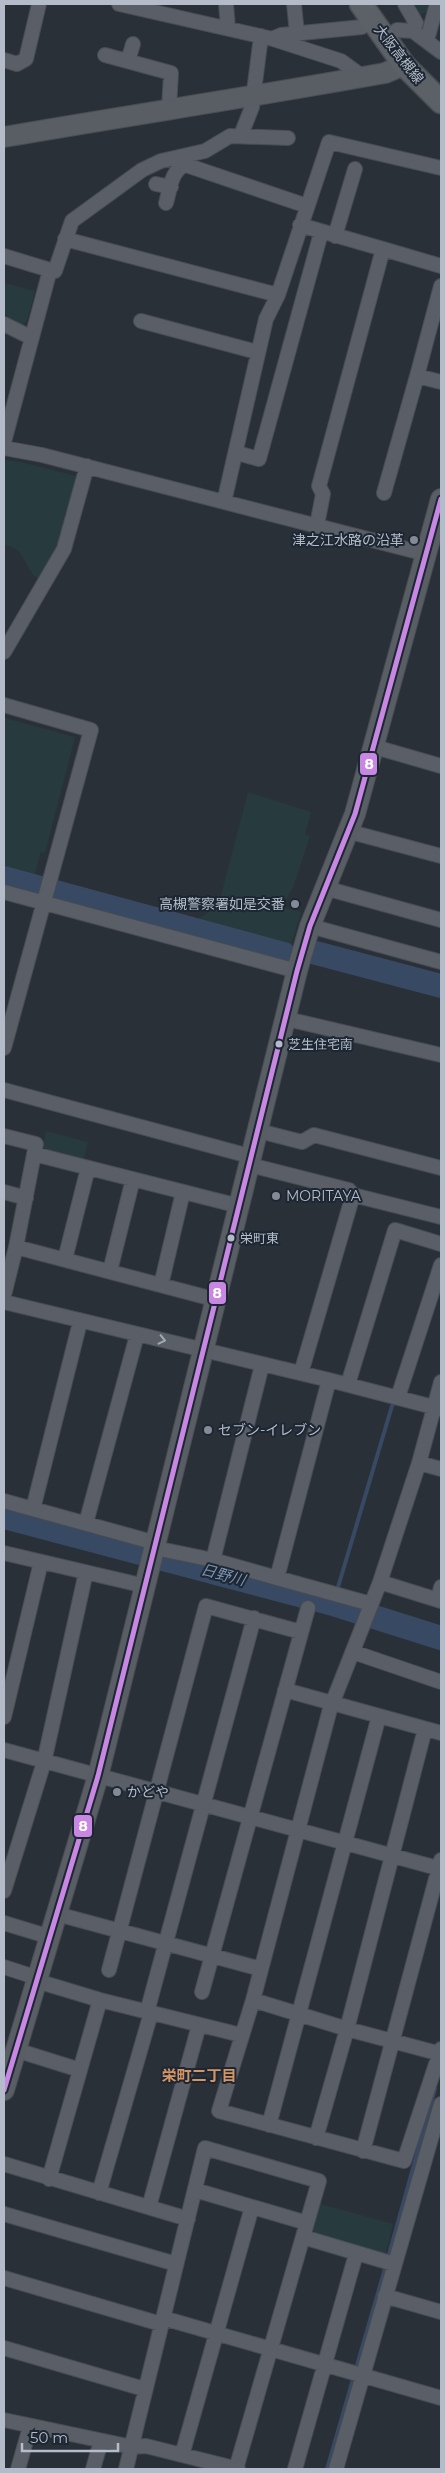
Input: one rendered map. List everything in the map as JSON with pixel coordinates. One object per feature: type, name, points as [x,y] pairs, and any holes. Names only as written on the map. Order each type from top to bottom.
[{"type":"main road","name":"大阪高槻線","points":[[361,4],[404,65],[432,87],[441,102]]},
{"type":"street","points":[[4,60],[17,64],[26,59],[40,4]]},
{"type":"street","points":[[124,4],[168,9],[228,28],[267,37],[341,61],[363,77]]},
{"type":"street","points":[[226,4],[228,28]]},
{"type":"street","points":[[294,4],[297,34]]},
{"type":"street","points":[[405,4],[416,23],[413,31]]},
{"type":"street","points":[[427,40],[437,4]]},
{"type":"street","points":[[267,37],[362,27]]},
{"type":"street","points":[[397,30],[413,31],[441,52]]},
{"type":"street","points":[[241,135],[254,97],[267,37]]},
{"type":"street","points":[[128,61],[132,44]]},
{"type":"street","points":[[105,55],[172,72],[169,108]]},
{"type":"street","points":[[4,137],[169,108],[254,97],[385,73],[404,65]]},
{"type":"street","points":[[4,256],[55,271],[64,239],[72,221],[142,170],[161,161],[205,151],[230,136],[288,138]]},
{"type":"street","points":[[224,502],[237,453],[257,352],[266,320],[278,295],[329,142],[441,168]]},
{"type":"street","points":[[166,204],[175,171],[180,166],[186,165],[307,206]]},
{"type":"street","points":[[335,236],[355,169]]},
{"type":"street","points":[[156,184],[171,187]]},
{"type":"street","points":[[300,225],[321,233],[441,266]]},
{"type":"street","points":[[237,453],[259,459],[321,233]]},
{"type":"street","points":[[64,239],[278,295]]},
{"type":"street","points":[[316,525],[323,494],[319,486],[383,249]]},
{"type":"street","points":[[4,442],[50,270]]},
{"type":"street","points":[[384,493],[441,286]]},
{"type":"street","points":[[140,321],[257,352]]},
{"type":"street","points":[[4,324],[32,338]]},
{"type":"street","points":[[417,376],[441,382]]},
{"type":"street","points":[[4,448],[87,466],[426,554]]},
{"type":"street","points":[[4,652],[64,549],[87,466]]},
{"type":"street","points":[[5,2083],[11,2054],[37,1979],[98,1776],[310,926],[355,814],[375,748],[426,554],[437,530],[441,499]]},
{"type":"street","points":[[4,705],[91,730],[4,1048]]},
{"type":"street","points":[[375,748],[441,766]]},
{"type":"street","points":[[347,832],[441,856]]},
{"type":"street","points":[[325,888],[441,920]]},
{"type":"street","points":[[4,892],[46,893],[298,971]]},
{"type":"street","points":[[310,926],[441,962]]},
{"type":"street","points":[[287,1019],[441,1055]]},
{"type":"street","points":[[4,1090],[349,1190],[353,1195],[441,1217]]},
{"type":"street","points":[[259,1131],[302,1142],[314,1135],[356,1153],[441,1168]]},
{"type":"street","points":[[4,1136],[36,1144],[16,1247],[4,1295]]},
{"type":"street","points":[[34,1154],[240,1206]]},
{"type":"street","points":[[65,1259],[88,1168]]},
{"type":"street","points":[[110,1271],[133,1179]]},
{"type":"street","points":[[4,1192],[26,1198]]},
{"type":"street","points":[[161,1285],[183,1192]]},
{"type":"street","points":[[301,1373],[353,1195]]},
{"type":"street","points":[[348,1384],[395,1230],[441,1244]]},
{"type":"street","points":[[16,1247],[216,1300]]},
{"type":"street","points":[[398,1397],[441,1265]]},
{"type":"street","points":[[4,1302],[80,1322],[348,1384],[438,1408]]},
{"type":"street","points":[[33,1509],[80,1322]]},
{"type":"street","points":[[86,1523],[137,1335]]},
{"type":"street","points":[[213,1560],[262,1365]]},
{"type":"street","points":[[277,1578],[329,1380]]},
{"type":"street","points":[[253,2000],[300,2012],[347,2029],[441,2052],[404,2161],[219,2111],[253,2000],[297,1828],[332,1703],[380,1582],[438,1408],[441,1382]]},
{"type":"street","points":[[419,1463],[441,1469]]},
{"type":"street","points":[[4,1501],[86,1523],[155,1545],[371,1604]]},
{"type":"street","points":[[4,1553],[146,1586]]},
{"type":"street","points":[[4,1717],[41,1562]]},
{"type":"street","points":[[4,1890],[44,1762],[86,1572]]},
{"type":"street","points":[[380,1582],[440,1596]]},
{"type":"street","points":[[109,1970],[155,1791],[206,1606],[301,1632]]},
{"type":"street","points":[[202,1992],[308,1608]]},
{"type":"street","points":[[99,2193],[254,1618]]},
{"type":"street","points":[[353,1652],[441,1682]]},
{"type":"street","points":[[285,1690],[441,1734]]},
{"type":"street","points":[[269,2125],[379,1716]]},
{"type":"street","points":[[316,2138],[347,2029],[425,1729]]},
{"type":"street","points":[[4,1750],[392,1855],[440,1865],[363,2151]]},
{"type":"street","points":[[57,1914],[261,1969]]},
{"type":"street","points":[[4,1923],[50,1937]]},
{"type":"street","points":[[4,1967],[100,2000],[241,2035]]},
{"type":"street","points":[[49,2178],[100,2000]]},
{"type":"street","points":[[149,2207],[199,2025]]},
{"type":"street","points":[[11,2054],[80,2070]]},
{"type":"street","points":[[336,2469],[385,2296],[388,2263],[441,2104]]},
{"type":"street","points":[[4,2420],[30,2427],[132,2446],[146,2446],[237,2469],[319,2181],[205,2148],[144,2389],[132,2446],[126,2469]]},
{"type":"street","points":[[4,2164],[188,2219]]},
{"type":"street","points":[[195,2190],[307,2223]]},
{"type":"street","points":[[182,2455],[252,2207]]},
{"type":"street","points":[[4,2214],[176,2264]]},
{"type":"street","points":[[303,2237],[388,2263]]},
{"type":"street","points":[[295,2469],[356,2254]]},
{"type":"street","points":[[4,2278],[162,2321],[216,2333],[364,2374],[441,2398]]},
{"type":"street","points":[[385,2296],[441,2312]]},
{"type":"street","points":[[4,2348],[144,2389]]},
{"type":"street","points":[[18,2469],[30,2427]]},
{"type":"street","points":[[93,2469],[101,2440]]},
{"type":"green space","points":[[414,4],[431,4],[430,12],[420,14]]},
{"type":"green space","points":[[5,283],[35,291],[27,321],[22,325],[4,314]]},
{"type":"green space","points":[[4,460],[21,462],[76,476],[58,548],[39,579],[33,575],[19,551],[4,544]]},
{"type":"green space","points":[[5,718],[75,737],[45,853],[41,852],[33,882],[4,875]]},
{"type":"green space","points":[[248,792],[311,812],[305,834],[310,836],[294,885],[282,907],[301,912],[290,948],[287,950],[195,926],[197,919],[218,907]]},
{"type":"green space","points":[[46,1131],[88,1142],[83,1162],[46,1152],[43,1147]]},
{"type":"green space","points":[[317,2203],[393,2224],[385,2257],[309,2234]]},
{"type":"waterway","points":[[4,878],[284,954]]},
{"type":"waterway","points":[[316,953],[441,986]]},
{"type":"waterway","points":[[333,1604],[392,1406],[396,1401]]},
{"type":"waterway","name":"日野川","points":[[4,1517],[333,1604],[441,1638]]},
{"type":"waterway","points":[[388,2258],[435,2089]]},
{"type":"waterway","points":[[327,2469],[386,2265]]},
{"type":"transit line","name":"8","points":[[4,2090],[98,1776],[297,971],[310,926],[355,814],[441,499]]},
{"type":"place","name":"津之江水路の沿革","points":[[414,540]]},
{"type":"place","name":"高槻警察署如是交番","points":[[295,904]]},
{"type":"place","name":"芝生住宅南","points":[[279,1044]]},
{"type":"place","name":"MORITAYA","points":[[276,1196]]},
{"type":"place","name":"栄町東","points":[[231,1238]]},
{"type":"place","name":"セブン-イレブン","points":[[208,1430]]},
{"type":"place","name":"かどや","points":[[117,1792]]},
{"type":"district","name":"栄町二丁目","points":[[199,2076]]}]
